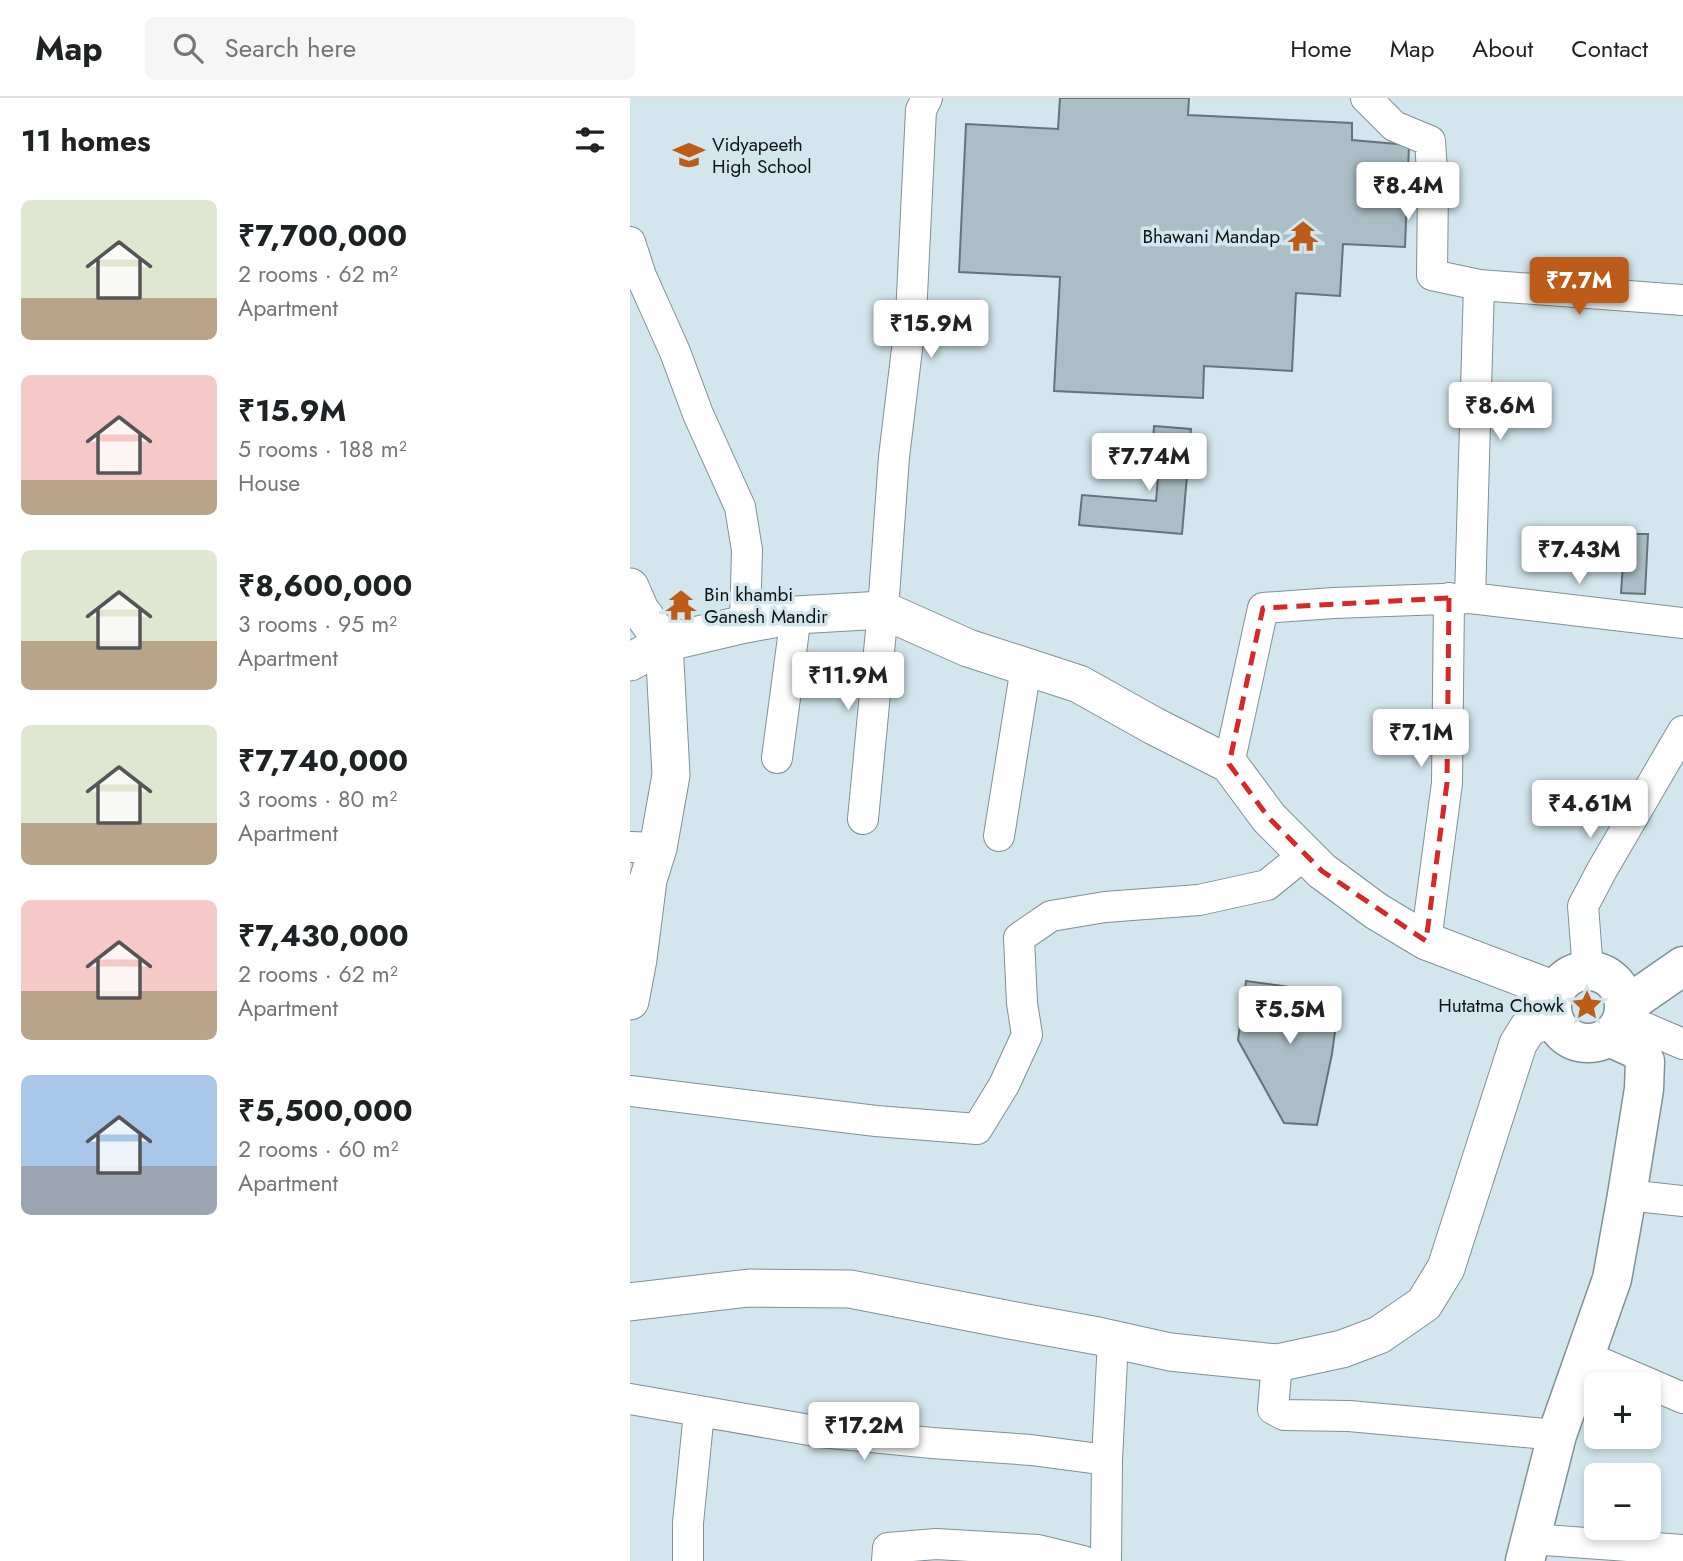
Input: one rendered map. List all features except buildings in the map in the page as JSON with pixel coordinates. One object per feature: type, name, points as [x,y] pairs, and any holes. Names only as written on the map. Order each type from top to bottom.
[{"type":"main road","points":[[1528,1550],[1557,1435],[1612,1279],[1644,1089],[1645,1061],[1618,1021],[1621,993],[1613,981],[1601,973],[1578,972],[1561,982],[1554,1003],[1558,1027],[1566,1036],[1587,1043],[1599,1042],[1618,1021],[1683,966]]},
{"type":"street","points":[[863,819],[894,457],[911,316],[921,110],[927,98]]},
{"type":"street","points":[[1366,98],[1394,125],[1430,141],[1433,186],[1432,275],[1479,285],[1683,300]]},
{"type":"street","points":[[630,242],[641,276],[675,352],[698,414],[740,507],[747,550],[745,624]]},
{"type":"street","points":[[1426,942],[1447,783],[1479,285]]},
{"type":"street","points":[[630,587],[640,610],[664,643],[671,775],[644,848],[648,880],[630,1001]]},
{"type":"street","points":[[1229,764],[1264,608],[1459,598],[1683,623]]},
{"type":"street","points":[[630,663],[664,643],[745,624],[796,615],[883,610],[968,648],[1079,684],[1229,764],[1269,818],[1322,871],[1376,911],[1426,942],[1554,1003],[1528,1028],[1518,1044],[1446,1268],[1424,1304],[1379,1335],[1342,1349],[1276,1363],[1170,1352],[850,1289],[749,1288],[630,1302]]},
{"type":"street","points":[[777,758],[796,615]]},
{"type":"street","points":[[999,836],[1026,667]]},
{"type":"street","points":[[1588,971],[1583,905],[1683,731]]},
{"type":"street","points":[[630,1091],[876,1121],[976,1129],[1004,1085],[1027,1035],[1021,1003],[1019,938],[1051,916],[1105,906],[1199,900],[1267,886],[1306,854]]},
{"type":"street","points":[[1618,1021],[1683,1044]]},
{"type":"street","points":[[1627,1195],[1683,1201]]},
{"type":"street","points":[[1105,1561],[1113,1339]]},
{"type":"street","points":[[1585,1356],[1683,1398]]},
{"type":"street","points":[[1276,1363],[1273,1409],[1283,1415],[1349,1416],[1557,1435]]},
{"type":"street","points":[[630,1399],[821,1432],[1031,1450],[1107,1460]]},
{"type":"street","points":[[688,1561],[688,1523],[699,1412]]},
{"type":"street","points":[[887,1561],[888,1548],[936,1544],[1038,1550],[1083,1561]]},
{"type":"street","points":[[1528,1550],[1683,1550]]},
{"type":"highlighted area","points":[[1449,598],[1447,783],[1426,941],[1322,871],[1269,818],[1229,764],[1263,608]]},
{"type":"place","name":"Vidyapeeth High School","points":[[689,155]]},
{"type":"place","name":"Bhawani Mandap","points":[[1303,236]]},
{"type":"place","name":"Bin khambi Ganesh Mandir","points":[[681,605]]},
{"type":"place","name":"Hutatma Chowk","points":[[1587,1005]]}]
